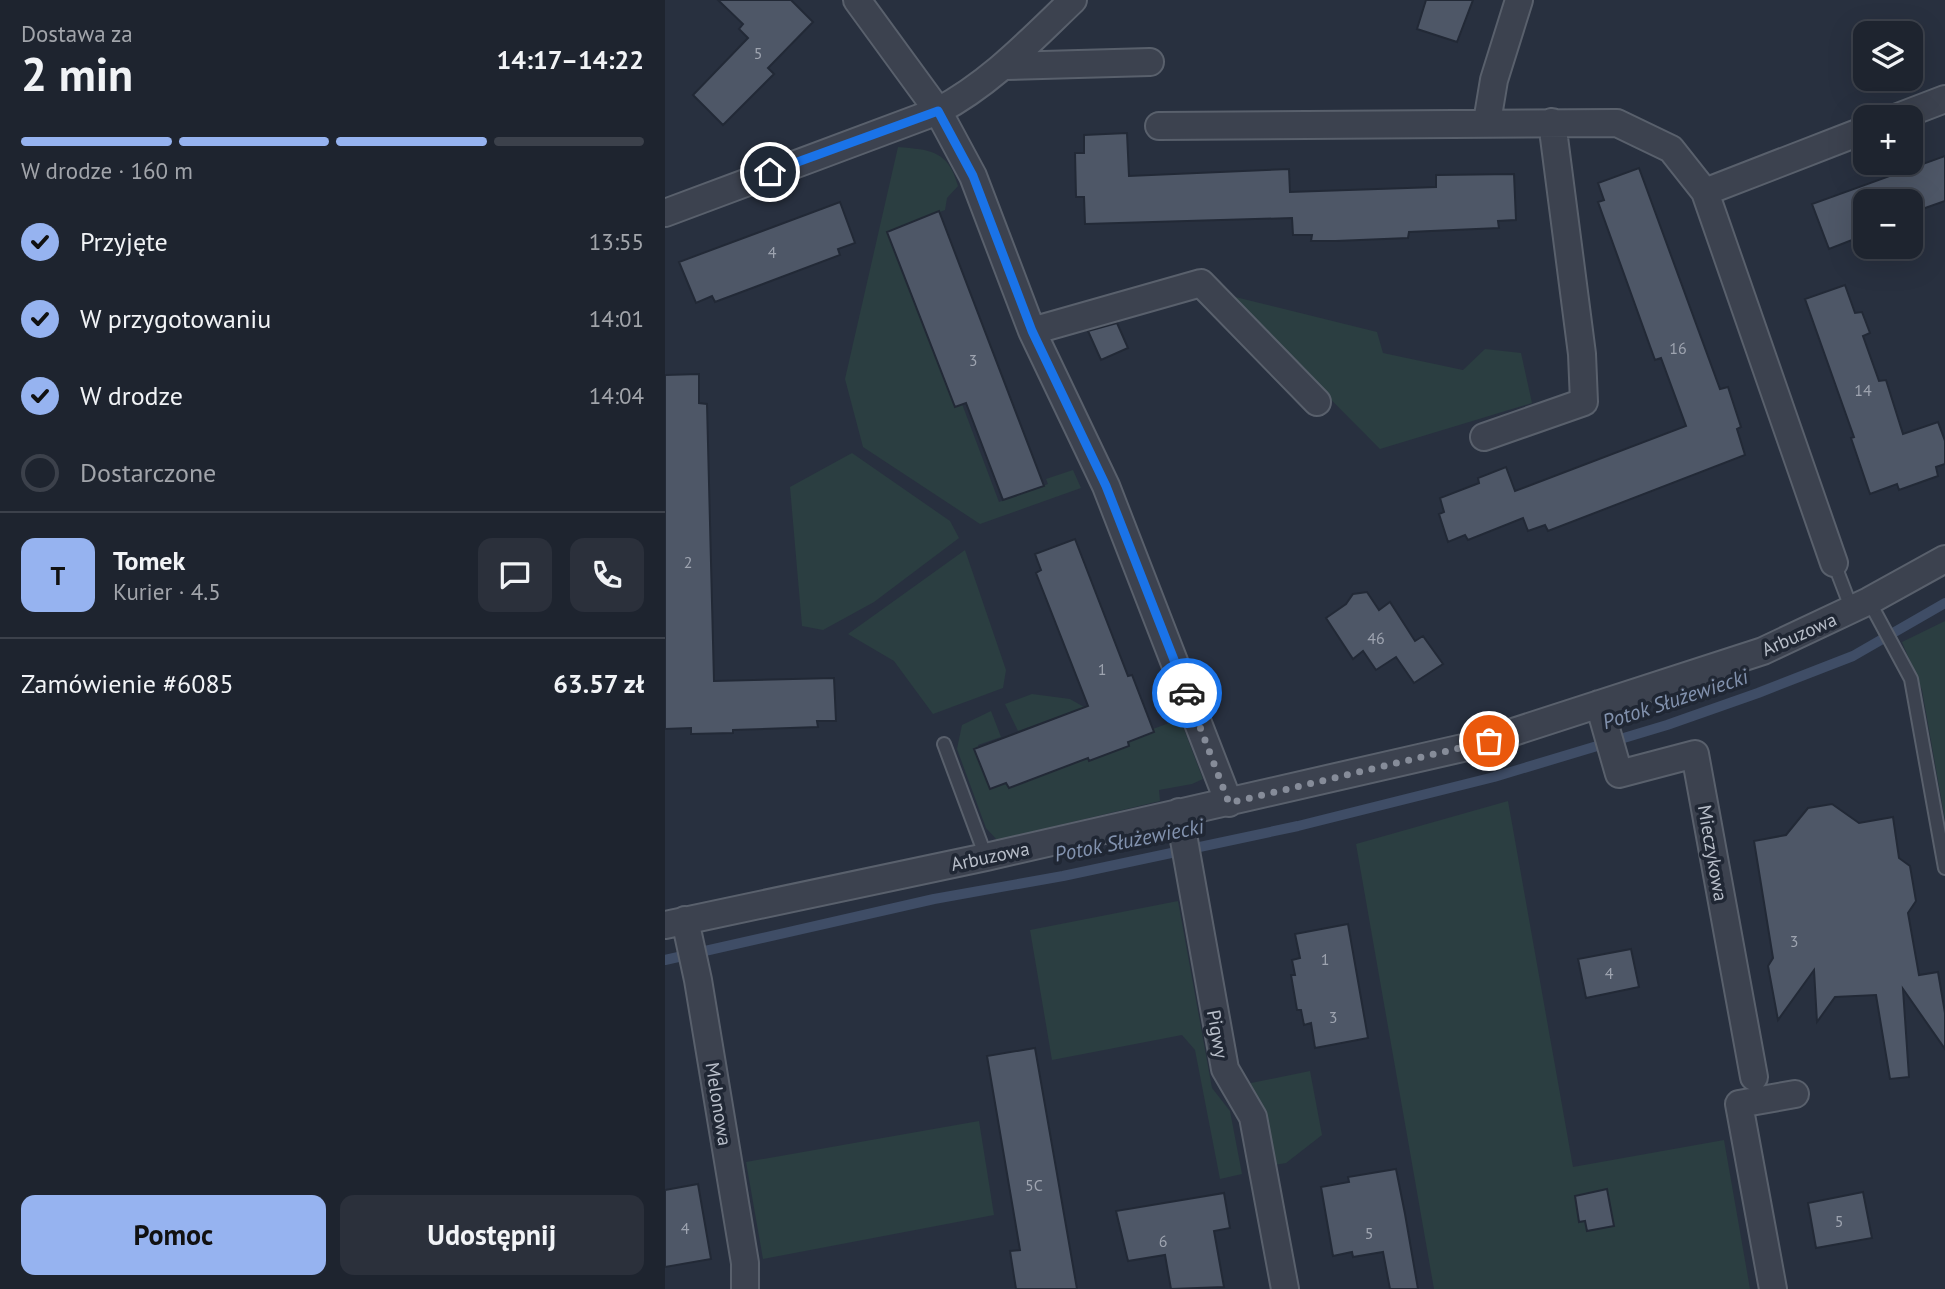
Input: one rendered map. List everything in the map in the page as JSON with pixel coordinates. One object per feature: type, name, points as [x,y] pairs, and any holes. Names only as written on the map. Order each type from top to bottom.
[{"type":"street","points":[[857,0],[938,111],[973,176],[1032,331],[1106,486],[1229,803]]},
{"type":"street","points":[[665,213],[938,111],[967,96],[1005,66],[1073,0]]},
{"type":"street","points":[[1487,122],[1495,80],[1519,0]]},
{"type":"street","points":[[1005,66],[1150,62]]},
{"type":"street","points":[[1923,107],[1945,99]]},
{"type":"street","points":[[1484,437],[1584,402],[1582,354],[1552,122]]},
{"type":"street","points":[[1159,126],[1617,123],[1671,149],[1705,192],[1834,563]]},
{"type":"street","points":[[1705,192],[1853,135]]},
{"type":"street","points":[[1032,331],[1201,283],[1317,402]]},
{"type":"street","name":"Arbuzowa","points":[[679,925],[986,857],[1181,820],[1229,803],[1602,714],[1865,609],[1945,559]]},
{"type":"street","name":"Mieczykowa","points":[[1602,714],[1619,774],[1695,754],[1755,1088]]},
{"type":"street","name":"Pigwy","points":[[1181,820],[1224,1069],[1253,1117],[1285,1289]]},
{"type":"street","name":"Melonowa","points":[[679,925],[698,980],[745,1262],[745,1289]]},
{"type":"street","points":[[1773,1289],[1739,1104],[1755,1088],[1795,1094]]},
{"type":"lane","points":[[1834,563],[1911,679],[1945,868]]},
{"type":"lane","points":[[944,744],[986,857]]},
{"type":"shaded area","points":[[898,147],[937,154],[949,165],[958,186],[947,198],[945,210],[896,229],[999,502],[1048,484],[1046,479],[1073,470],[1081,488],[980,524],[863,447],[845,379]]},
{"type":"shaded area","points":[[1227,295],[1377,332],[1383,353],[1463,370],[1485,349],[1521,353],[1532,403],[1380,449]]},
{"type":"shaded area","points":[[852,453],[950,521],[959,538],[874,602],[823,630],[802,626],[790,487]]},
{"type":"shaded area","points":[[965,550],[1006,670],[1003,688],[933,714],[894,661],[848,634]]},
{"type":"shaded area","points":[[1945,621],[1945,820],[1922,690],[1902,642]]},
{"type":"shaded area","points":[[1032,694],[1070,699],[1084,707],[1018,731],[1005,704]]},
{"type":"shaded area","points":[[991,711],[1001,737],[978,745],[993,788],[1180,719],[1203,779],[1192,784],[1159,790],[1160,801],[997,840],[986,828],[957,749],[962,725]]},
{"type":"shaded area","points":[[1508,801],[1573,1167],[1724,1140],[1750,1289],[1434,1289],[1356,844]]},
{"type":"shaded area","points":[[1178,901],[1212,1088],[1230,1111],[1242,1174],[1220,1179],[1195,1050],[1182,1035],[1052,1060],[1030,930]]},
{"type":"shaded area","points":[[1310,1071],[1322,1135],[1286,1163],[1274,1165],[1264,1109],[1246,1084]]},
{"type":"shaded area","points":[[979,1121],[994,1215],[763,1259],[746,1162]]},
{"type":"building","points":[[718,0],[791,0],[813,22],[768,68],[774,74],[723,125],[693,95],[748,38],[739,29],[743,24]]},
{"type":"building","points":[[1426,0],[1473,0],[1457,42],[1417,29]]},
{"type":"building","points":[[1127,133],[1129,176],[1289,169],[1290,192],[1436,187],[1436,175],[1514,174],[1516,220],[1498,221],[1499,228],[1409,232],[1408,238],[1336,241],[1311,241],[1312,235],[1293,235],[1292,218],[1085,224],[1084,197],[1076,197],[1075,153],[1084,153],[1084,135]]},
{"type":"building","points":[[1945,156],[1945,201],[1923,209],[1923,189],[1854,189],[1892,175],[1923,175],[1923,164]]},
{"type":"building","points":[[1639,168],[1720,389],[1728,387],[1741,427],[1737,429],[1745,455],[1548,531],[1545,525],[1528,531],[1523,518],[1468,540],[1465,535],[1448,542],[1439,514],[1444,512],[1440,498],[1479,483],[1478,478],[1506,467],[1515,491],[1686,426],[1661,358],[1655,360],[1598,202],[1604,200],[1598,183]]},
{"type":"building","points":[[1853,189],[1853,240],[1829,249],[1812,204]]},
{"type":"building","points":[[840,202],[855,243],[838,249],[840,255],[715,302],[712,296],[696,303],[679,262]]},
{"type":"building","points":[[939,211],[1044,486],[1003,500],[966,403],[955,407],[887,232]]},
{"type":"building","points":[[1845,285],[1855,313],[1862,312],[1870,333],[1863,336],[1879,381],[1886,380],[1903,434],[1938,422],[1945,441],[1945,464],[1936,467],[1938,476],[1899,490],[1897,484],[1870,494],[1851,438],[1854,437],[1805,299]]},
{"type":"building","points":[[1117,323],[1128,348],[1101,360],[1088,331]]},
{"type":"building","points":[[699,374],[699,403],[707,404],[714,681],[834,678],[836,721],[817,721],[818,727],[733,730],[733,733],[691,734],[691,728],[665,729],[665,375]]},
{"type":"building","points":[[1075,539],[1128,676],[1132,675],[1154,732],[1128,742],[1129,746],[1089,761],[1088,758],[1009,788],[1006,783],[990,789],[974,749],[1088,706],[1036,573],[1041,570],[1035,554]]},
{"type":"building","points":[[1367,592],[1379,610],[1390,602],[1415,641],[1423,636],[1443,664],[1414,683],[1396,657],[1376,670],[1363,651],[1353,659],[1326,618],[1346,604],[1353,594]]},
{"type":"building","points":[[1832,804],[1859,823],[1893,817],[1899,858],[1910,866],[1916,901],[1908,913],[1919,975],[1938,972],[1945,1013],[1945,1049],[1903,989],[1909,1077],[1890,1079],[1876,995],[1835,997],[1817,1022],[1814,970],[1778,1020],[1768,966],[1773,958],[1754,841],[1786,835],[1808,808]]},
{"type":"building","points":[[1348,924],[1368,1038],[1315,1048],[1311,1023],[1304,1025],[1301,1010],[1297,1010],[1291,975],[1295,975],[1292,960],[1300,958],[1295,934]]},
{"type":"building","points":[[1631,949],[1639,987],[1586,998],[1578,959]]},
{"type":"building","points":[[1035,1048],[1077,1289],[1016,1289],[1010,1251],[1020,1250],[987,1056]]},
{"type":"building","points":[[1396,1169],[1418,1289],[1390,1289],[1383,1252],[1353,1257],[1352,1252],[1333,1256],[1321,1187],[1349,1182],[1348,1177]]},
{"type":"building","points":[[698,1184],[711,1259],[665,1267],[665,1190]]},
{"type":"building","points":[[1607,1189],[1614,1226],[1587,1231],[1585,1221],[1579,1222],[1575,1196]]},
{"type":"building","points":[[1863,1192],[1872,1238],[1816,1248],[1808,1203]]},
{"type":"building","points":[[1224,1193],[1230,1228],[1214,1231],[1224,1287],[1171,1289],[1165,1255],[1128,1261],[1116,1211]]},
{"type":"waterway","name":"Potok Służewiecki","points":[[665,960],[934,899],[1063,876],[1298,826],[1494,777],[1667,725],[1758,693],[1853,656],[1945,603]]},
{"type":"way so far","points":[[1187,693],[1229,803],[1489,741]]},
{"type":"route","points":[[770,172],[938,111],[973,176],[1032,331],[1106,486],[1187,693]]}]
